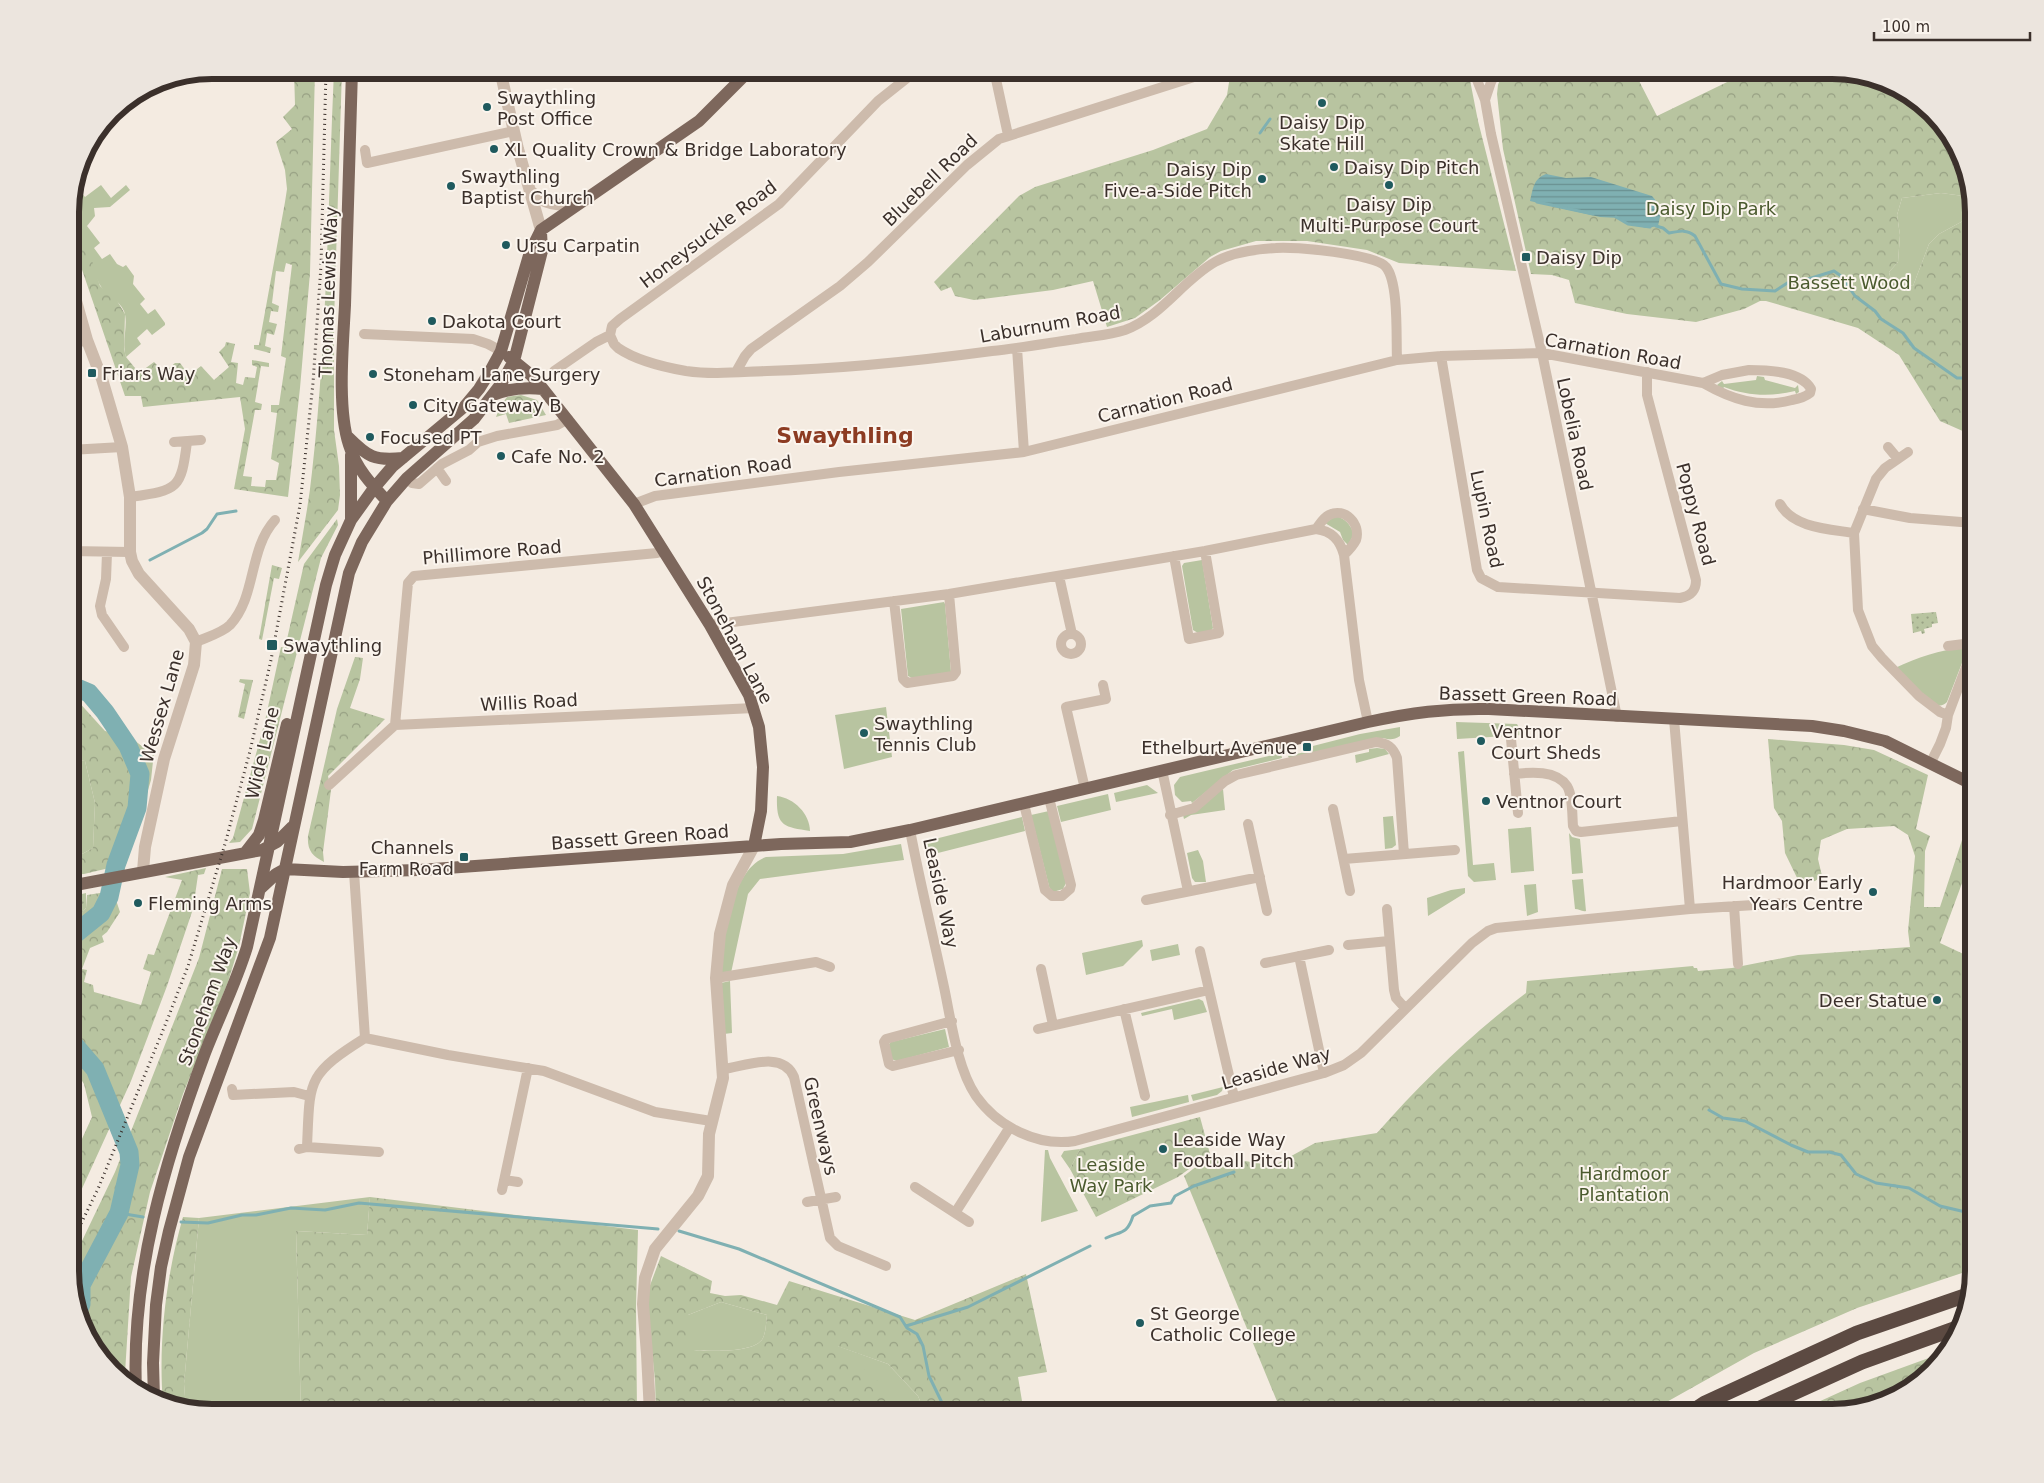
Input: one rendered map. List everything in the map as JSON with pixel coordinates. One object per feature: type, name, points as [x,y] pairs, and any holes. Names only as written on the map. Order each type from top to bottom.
[{"type":"highway","points":[[1704,1404],[1857,1334],[1963,1297]]},
{"type":"highway","points":[[1770,1404],[1862,1362],[1951,1330]]},
{"type":"main road","name":"Thomas Lewis Way","points":[[352,79],[342,364],[344,415],[346,435],[351,452],[361,472],[387,501]]},
{"type":"main road","points":[[541,230],[699,121],[741,79]]},
{"type":"main road","name":"Stoneham Way","points":[[136,1380],[136,1337],[139,1302],[143,1264],[151,1225],[175,1143],[205,1053],[239,974],[247,947],[309,659],[331,567],[351,520],[374,488],[403,458],[464,407],[478,389],[501,351],[530,252],[541,230]]},
{"type":"main road","name":"Stoneham Way","points":[[154,1390],[156,1306],[161,1267],[169,1231],[189,1157],[270,938],[292,827],[348,573],[362,542],[387,501],[407,478],[474,420],[493,395],[514,361],[542,251],[541,230]]},
{"type":"main road","name":"Stoneham Lane","points":[[501,351],[531,374],[634,504],[710,624],[754,708],[760,733],[763,783],[760,825],[754,846]]},
{"type":"main road","points":[[493,395],[507,389],[520,387],[543,389]]},
{"type":"main road","points":[[346,435],[370,457],[383,460],[403,458]]},
{"type":"main road","points":[[351,452],[351,520]]},
{"type":"main road","name":"Wide Lane","points":[[245,853],[259,835],[264,820],[296,687],[309,659]]},
{"type":"main road","name":"Bassett Green Road","points":[[285,869],[354,872],[419,870],[754,846],[850,842],[1024,804],[1368,722],[1420,712],[1453,709],[1812,726],[1844,731],[1885,741],[1965,780]]},
{"type":"main road","points":[[79,884],[269,848],[292,827]]},
{"type":"main road","points":[[261,888],[276,874],[285,869]]},
{"type":"street","points":[[502,79],[541,230]]},
{"type":"street","name":"Honeysuckle Road","points":[[554,371],[610,334],[612,326],[620,319],[779,204],[873,106],[906,79]]},
{"type":"street","points":[[996,79],[1008,135]]},
{"type":"street","name":"Bluebell Road","points":[[736,372],[751,349],[840,286],[868,262],[990,145],[1008,135],[1187,79]]},
{"type":"street","name":"Lobelia Road","points":[[1477,79],[1486,100],[1542,353],[1617,717]]},
{"type":"street","name":"Lobelia Road","points":[[1486,100],[1492,79]]},
{"type":"street","points":[[365,150],[368,163],[514,131]]},
{"type":"street","points":[[529,189],[546,203],[558,206],[578,204]]},
{"type":"street","name":"Laburnum Road","points":[[610,334],[618,348],[650,363],[686,371],[736,372],[846,368],[1018,348],[1126,330],[1142,321],[1215,262],[1232,255],[1279,247],[1366,257],[1386,267],[1392,279],[1394,295],[1397,360]]},
{"type":"street","name":"Wessex Lane","points":[[79,312],[87,340],[102,379],[122,447],[130,497],[130,552],[139,574],[189,629],[196,642],[194,665],[164,759],[145,848],[143,871]]},
{"type":"street","points":[[364,334],[473,339],[501,351]]},
{"type":"street","points":[[79,342],[87,340]]},
{"type":"street","points":[[1018,348],[1024,452]]},
{"type":"street","name":"Carnation Road","points":[[634,504],[655,496],[839,472],[1024,452],[1397,360],[1441,356],[1542,353],[1703,382],[1733,398],[1763,404],[1785,402],[1805,397],[1810,393],[1810,389],[1799,378],[1762,370],[1734,372],[1703,382]]},
{"type":"street","name":"Lupin Road","points":[[1441,356],[1477,570],[1481,578],[1498,587],[1591,593]]},
{"type":"street","name":"Poppy Road","points":[[1591,593],[1680,598],[1693,593],[1696,586],[1647,395],[1647,372]]},
{"type":"street","points":[[407,478],[412,483],[419,484],[438,468],[469,450],[478,442],[497,436],[557,425],[568,420]]},
{"type":"street","points":[[174,442],[201,440]]},
{"type":"street","points":[[130,497],[156,493],[173,486],[180,479],[183,470],[187,442]]},
{"type":"street","points":[[79,449],[122,447]]},
{"type":"street","points":[[1888,447],[1898,459]]},
{"type":"street","points":[[1908,452],[1885,468],[1876,479],[1854,533],[1858,610],[1872,646],[1913,691],[1940,712],[1948,715]]},
{"type":"street","points":[[438,468],[446,481]]},
{"type":"street","points":[[1780,504],[1790,517],[1810,525],[1854,533]]},
{"type":"street","points":[[1863,509],[1910,518],[1965,522]]},
{"type":"street","points":[[1316,529],[1329,515],[1337,512],[1346,514],[1351,518],[1357,531],[1356,538],[1353,546],[1344,555]]},
{"type":"street","points":[[196,642],[229,626],[239,613],[250,585],[259,544],[268,527],[275,520]]},
{"type":"street","points":[[710,624],[950,594],[1174,556],[1316,529],[1323,530],[1337,539],[1344,555],[1359,680],[1368,722]]},
{"type":"street","points":[[79,548],[106,553],[130,552]]},
{"type":"street","points":[[1174,556],[1189,639],[1219,633],[1205,550]]},
{"type":"street","name":"Phillimore Road","points":[[395,725],[408,583],[414,576],[664,551]]},
{"type":"street","points":[[106,553],[106,579],[100,606],[103,626],[124,647]]},
{"type":"street","points":[[1059,576],[1072,634]]},
{"type":"street","points":[[894,601],[903,679],[907,683],[953,676],[956,672],[950,594]]},
{"type":"street","points":[[1948,646],[1965,644]]},
{"type":"street","points":[[1931,762],[1946,728],[1948,715],[1965,671]]},
{"type":"street","points":[[1085,789],[1066,707],[1106,699],[1103,685]]},
{"type":"street","name":"Willis Road","points":[[395,725],[754,708]]},
{"type":"street","points":[[1674,720],[1690,909]]},
{"type":"street","points":[[329,785],[395,725]]},
{"type":"street","points":[[1511,739],[1518,813]]},
{"type":"street","points":[[1170,815],[1194,808],[1224,781],[1236,775],[1376,742],[1392,748],[1397,758],[1404,854]]},
{"type":"street","points":[[1162,770],[1170,815],[1188,891]]},
{"type":"street","points":[[1514,774],[1539,773],[1554,777],[1561,782],[1569,792],[1573,826],[1581,832],[1682,821]]},
{"type":"street","points":[[1024,804],[1045,890],[1052,896],[1062,896],[1070,889],[1071,885],[1049,798]]},
{"type":"street","points":[[1333,809],[1350,891]]},
{"type":"street","points":[[1248,824],[1268,911]]},
{"type":"street","name":"Leaside Way","points":[[910,830],[958,1050],[970,1086],[994,1116],[1010,1127],[1039,1139],[1070,1142],[1344,1066],[1356,1058],[1472,943],[1488,931],[1496,928],[1690,909],[1786,903]]},
{"type":"street","name":"Stoneham Lane","points":[[650,1404],[643,1304],[645,1278],[655,1249],[704,1186],[708,1176],[708,1134],[721,1089],[724,1069],[716,978],[720,934],[733,885],[754,846]]},
{"type":"street","points":[[1344,859],[1455,850]]},
{"type":"street","points":[[354,872],[365,1038]]},
{"type":"street","points":[[1146,900],[1260,877]]},
{"type":"street","points":[[1734,906],[1738,964]]},
{"type":"street","points":[[1387,909],[1394,990],[1396,998],[1405,1008]]},
{"type":"street","points":[[1348,945],[1389,941]]},
{"type":"street","points":[[1264,963],[1329,950]]},
{"type":"street","points":[[1200,951],[1234,1097]]},
{"type":"street","points":[[1299,956],[1324,1073]]},
{"type":"street","points":[[716,978],[816,962],[830,967]]},
{"type":"street","points":[[1041,970],[1054,1025]]},
{"type":"street","points":[[1038,1029],[1209,990]]},
{"type":"street","points":[[1124,1009],[1145,1096]]},
{"type":"street","points":[[952,1021],[886,1039],[884,1042],[889,1064],[893,1066],[958,1050]]},
{"type":"street","points":[[379,1152],[303,1148],[309,1096],[313,1083],[322,1068],[340,1053],[365,1038],[448,1055],[544,1071],[655,1112],[711,1121]]},
{"type":"street","name":"Greenways","points":[[724,1069],[777,1062],[788,1067],[792,1072],[830,1238],[833,1243],[886,1266]]},
{"type":"street","points":[[518,1182],[503,1185],[528,1068]]},
{"type":"street","points":[[232,1089],[233,1095],[294,1092],[309,1096]]},
{"type":"street","points":[[955,1212],[1010,1127]]},
{"type":"street","points":[[915,1187],[969,1222]]},
{"type":"street","name":"Greenways","points":[[807,1202],[836,1197]]},
{"type":"green space","points":[[294,79],[315,79],[310,273],[288,497],[234,489],[245,429],[240,397],[143,407],[141,396],[125,396],[79,261],[79,218],[100,286],[116,299],[125,314],[124,349],[126,357],[139,373],[154,362],[161,369],[168,369],[175,363],[180,363],[186,371],[192,373],[201,366],[214,380],[229,367],[219,352],[226,342],[235,344],[231,362],[238,363],[236,383],[243,385],[245,377],[255,378],[257,367],[252,365],[252,360],[269,363],[269,367],[261,366],[255,402],[262,404],[261,410],[255,410],[243,476],[252,477],[251,486],[265,487],[266,480],[276,480],[279,463],[271,459],[277,413],[271,412],[271,405],[279,405],[286,358],[281,356],[292,265],[286,263],[284,272],[276,271],[272,303],[279,306],[278,312],[271,311],[269,322],[277,324],[274,335],[267,333],[265,346],[271,348],[270,353],[254,349],[254,345],[259,345],[287,189],[285,170],[276,142],[292,129],[283,117],[295,105]]},
{"type":"green space","points":[[334,79],[342,79],[334,321],[334,430],[339,466],[340,495],[338,510],[298,562],[308,506],[317,422],[326,271]]},
{"type":"green space","points":[[1230,79],[1470,79],[1478,121],[1516,271],[1399,263],[1367,250],[1307,241],[1256,241],[1221,251],[1210,257],[1160,300],[1135,318],[1107,327],[1093,281],[1053,290],[974,300],[955,296],[951,287],[941,291],[934,282],[1019,196],[1035,187],[1153,150],[1207,129],[1227,95]]},
{"type":"green space","name":"Daisy Dip Park","points":[[1500,79],[1592,79],[1614,82],[1638,79],[1657,116],[1733,79],[1841,79],[1859,81],[1891,92],[1913,106],[1932,124],[1952,153],[1961,177],[1964,196],[1941,193],[1902,198],[1897,215],[1900,235],[1898,262],[1889,272],[1891,280],[1913,286],[1929,244],[1939,234],[1965,220],[1965,432],[1940,421],[1899,355],[1858,328],[1766,301],[1760,301],[1744,309],[1696,322],[1627,314],[1575,303],[1569,280],[1552,275],[1531,274],[1503,149],[1497,94]]},
{"type":"green space","points":[[101,185],[111,198],[126,185],[130,190],[110,207],[94,208],[95,216],[87,226],[100,243],[94,248],[102,259],[110,254],[117,264],[123,267],[126,265],[134,276],[133,284],[145,299],[140,304],[148,314],[155,309],[165,325],[152,335],[147,329],[137,338],[141,344],[126,357],[124,345],[126,322],[124,311],[119,303],[100,285],[87,250],[79,219],[80,192],[85,197]]},
{"type":"green space","points":[[1941,193],[1964,196],[1965,220],[1939,234],[1929,244],[1913,286],[1891,280],[1889,272],[1898,262],[1900,235],[1897,215],[1902,198]]},
{"type":"green space","points":[[1757,376],[1795,388],[1798,385],[1799,392],[1796,394],[1795,391],[1759,395],[1724,387],[1722,390],[1717,385],[1722,381],[1724,384],[1756,380]]},
{"type":"green space","points":[[521,395],[537,400],[546,415],[509,423],[506,414],[496,417],[500,406],[507,397]]},
{"type":"green space","points":[[1336,516],[1347,522],[1354,534],[1348,545],[1343,540],[1340,532],[1325,523]]},
{"type":"green space","points":[[337,519],[338,525],[321,558],[252,829],[240,842],[229,843],[233,838],[265,721],[281,647],[285,648],[304,564]]},
{"type":"green space","points":[[1202,560],[1213,628],[1211,631],[1198,633],[1193,630],[1182,566],[1184,563]]},
{"type":"green space","points":[[272,565],[282,568],[279,579],[274,578],[262,640],[259,639]]},
{"type":"green space","points":[[944,602],[951,672],[912,678],[908,676],[901,609]]},
{"type":"green space","points":[[1936,612],[1938,623],[1924,629],[1925,633],[1922,634],[1921,631],[1913,633],[1911,614]]},
{"type":"green space","points":[[1964,648],[1965,655],[1947,702],[1937,705],[1914,688],[1895,668],[1946,650]]},
{"type":"green space","points":[[355,657],[363,658],[360,679],[350,708],[385,719],[328,776],[331,790],[323,852],[324,862],[311,852],[308,845],[308,836],[337,709]]},
{"type":"green space","points":[[240,679],[253,680],[244,719],[238,717],[245,684],[239,682]]},
{"type":"green space","points":[[79,702],[105,731],[129,736],[148,751],[154,752],[151,780],[126,864],[79,874],[79,854],[93,848],[95,803],[85,761],[79,760]]},
{"type":"green space","name":"Swaythling Tennis Club","points":[[886,707],[892,757],[844,769],[835,715]]},
{"type":"green space","points":[[1456,722],[1517,724],[1523,735],[1457,739]]},
{"type":"green space","points":[[1400,727],[1400,736],[1394,739],[1383,738],[1289,758],[1288,756],[1305,752],[1305,748],[1360,734]]},
{"type":"green space","name":"Hardmoor Plantation","points":[[1768,739],[1844,745],[1874,750],[1928,775],[1916,829],[1930,836],[1925,851],[1924,907],[1940,907],[1963,837],[1965,836],[1965,875],[1940,943],[1965,955],[1965,1272],[1857,1308],[1754,1353],[1663,1404],[1278,1404],[1184,1176],[1211,1155],[1273,1166],[1315,1143],[1377,1133],[1448,1059],[1526,993],[1527,981],[1693,966],[1698,971],[1732,968],[1798,955],[1910,947],[1908,931],[1915,856],[1908,835],[1894,826],[1847,829],[1821,840],[1818,859],[1822,876],[1815,881],[1800,884],[1785,853],[1782,821],[1774,808]]},
{"type":"green space","points":[[1377,748],[1385,749],[1389,754],[1356,763],[1355,755]]},
{"type":"green space","points":[[1464,751],[1473,865],[1494,863],[1496,880],[1474,882],[1468,876],[1458,752]]},
{"type":"green space","points":[[1281,753],[1282,758],[1233,770],[1192,803],[1191,801],[1182,802],[1175,795],[1174,785],[1180,777]]},
{"type":"green space","points":[[79,760],[85,761],[95,803],[93,848],[79,854]]},
{"type":"green space","points":[[1147,785],[1158,793],[1116,802],[1114,793]]},
{"type":"green space","points":[[1223,789],[1225,810],[1191,815],[1184,819],[1183,815]]},
{"type":"green space","points":[[1108,794],[1111,810],[1061,822],[1057,806]]},
{"type":"green space","points":[[777,796],[795,803],[800,808],[807,819],[810,831],[793,828],[783,823],[778,814]]},
{"type":"green space","points":[[1049,811],[1066,883],[1063,889],[1053,892],[1050,890],[1031,815]]},
{"type":"green space","points":[[1393,816],[1396,845],[1385,849],[1383,817]]},
{"type":"green space","points":[[1022,817],[1025,831],[926,856],[923,842]]},
{"type":"green space","points":[[1531,827],[1534,871],[1511,873],[1508,829]]},
{"type":"green space","points":[[1569,833],[1572,837],[1580,839],[1583,873],[1572,874]]},
{"type":"green space","points":[[901,844],[904,860],[760,879],[748,894],[731,973],[719,975],[727,926],[736,892],[744,877],[754,865],[766,857],[843,854]]},
{"type":"green space","points":[[1198,850],[1203,861],[1206,882],[1195,882],[1192,878],[1187,853]]},
{"type":"green space","points":[[206,868],[204,874],[198,875],[193,909],[167,986],[131,1081],[79,1195],[79,1145],[92,1117],[84,1084],[79,1076],[79,916],[86,908],[87,895],[113,891],[120,912],[107,932],[102,936],[104,942],[90,948],[82,969],[87,970],[84,982],[93,985],[94,992],[141,1005],[151,972],[143,969],[148,954],[154,955],[182,880],[165,877]]},
{"type":"green space","points":[[222,869],[247,869],[250,893],[239,946],[228,982],[183,1094],[150,1192],[131,1277],[125,1372],[101,1345],[92,1330],[83,1306],[79,1280],[79,1247],[115,1172],[199,958]]},
{"type":"green space","points":[[1583,879],[1586,911],[1575,909],[1572,880]]},
{"type":"green space","points":[[1536,884],[1538,912],[1527,916],[1524,885]]},
{"type":"green space","points":[[1465,888],[1465,893],[1428,916],[1427,898],[1451,890]]},
{"type":"green space","points":[[86,893],[86,908],[79,916],[79,895]]},
{"type":"green space","points":[[1142,940],[1143,946],[1123,966],[1086,975],[1082,953]]},
{"type":"green space","points":[[1178,944],[1180,955],[1152,961],[1150,950]]},
{"type":"green space","points":[[730,981],[732,1033],[724,1034],[721,983]]},
{"type":"green space","points":[[1199,999],[1203,1001],[1207,1012],[1174,1020],[1172,1009],[1142,1016],[1141,1013]]},
{"type":"green space","points":[[945,1029],[949,1047],[897,1061],[891,1059],[889,1044],[891,1042]]},
{"type":"green space","points":[[1223,1087],[1222,1091],[1217,1095],[1193,1101],[1191,1095]]},
{"type":"green space","points":[[1188,1095],[1189,1102],[1132,1117],[1130,1107]]},
{"type":"green space","name":"Leaside Way Park","points":[[1200,1117],[1210,1154],[1178,1177],[1096,1217],[1070,1169],[1080,1149]]},
{"type":"green space","points":[[1080,1149],[1070,1169],[1061,1156],[1064,1151]]},
{"type":"green space","points":[[1045,1150],[1048,1150],[1050,1158],[1078,1211],[1041,1222]]},
{"type":"green space","points":[[370,1197],[367,1235],[296,1231],[301,1404],[211,1404],[185,1401],[184,1384],[199,1218]]},
{"type":"green space","points":[[370,1197],[638,1230],[636,1307],[637,1404],[301,1404],[296,1231],[367,1235]]},
{"type":"green space","points":[[183,1217],[199,1218],[184,1384],[185,1401],[163,1395],[162,1357],[165,1310],[177,1239]]},
{"type":"green space","points":[[661,1256],[712,1281],[710,1293],[725,1296],[741,1295],[777,1305],[789,1281],[915,1320],[1026,1274],[1047,1372],[1018,1377],[1022,1404],[921,1404],[918,1396],[888,1364],[837,1346],[879,1382],[897,1404],[656,1404],[646,1296]],"holes":[[[721,1302],[767,1315],[763,1338],[750,1347],[717,1351],[688,1350],[688,1315]]]},
{"type":"green space","points":[[721,1302],[767,1315],[763,1338],[750,1347],[739,1349],[716,1351],[687,1350],[688,1315]]},
{"type":"green space","points":[[835,1345],[888,1364],[918,1396],[921,1404],[894,1404]]},
{"type":"green space","points":[[1935,1356],[1920,1371],[1891,1391],[1867,1400],[1850,1403],[1814,1404],[1860,1383]]},
{"type":"water","points":[[1546,174],[1566,178],[1591,177],[1652,196],[1662,208],[1658,226],[1647,228],[1628,224],[1619,218],[1600,217],[1530,201],[1536,182]]},
{"type":"waterway","points":[[1260,133],[1270,119]]},
{"type":"waterway","points":[[1537,202],[1593,214]]},
{"type":"waterway","points":[[1616,217],[1628,224],[1650,227]]},
{"type":"waterway","points":[[1656,226],[1663,228],[1669,233],[1686,231],[1695,236],[1721,284],[1742,289],[1775,291],[1792,280],[1805,280],[1834,271],[1841,276],[1855,296],[1875,311],[1881,319],[1903,333],[1914,348],[1957,378],[1965,378]]},
{"type":"waterway","points":[[150,560],[202,533],[217,514],[236,511]]},
{"type":"waterway","points":[[79,689],[89,693],[105,712],[128,746],[140,774],[137,808],[116,865],[109,897],[101,913],[79,931]]},
{"type":"waterway","points":[[79,1050],[95,1069],[129,1152],[130,1165],[119,1213],[81,1285],[81,1298]]},
{"type":"waterway","points":[[1709,1110],[1723,1118],[1745,1121],[1808,1152],[1829,1152],[1841,1155],[1856,1174],[1876,1183],[1909,1188],[1940,1206],[1965,1212]]},
{"type":"waterway","points":[[1106,1238],[1126,1229],[1133,1216],[1150,1206],[1171,1203],[1175,1196],[1194,1186],[1234,1172]]},
{"type":"waterway","points":[[181,1222],[208,1223],[242,1215],[256,1215],[291,1208],[325,1210],[359,1203],[658,1229]]},
{"type":"waterway","points":[[119,1213],[143,1217]]},
{"type":"waterway","points":[[679,1231],[739,1249],[900,1317],[907,1328],[917,1334],[923,1346],[929,1376],[943,1404]]},
{"type":"waterway","points":[[906,1326],[968,1307],[1090,1246]]},
{"type":"railway","points":[[79,1228],[98,1189],[188,966],[225,844],[250,751],[271,660],[300,505],[313,383],[321,265],[326,79]]},
{"type":"place","name":"Daisy Dip Skate Hill","points":[[1322,103]]},
{"type":"place","name":"Swaythling Post Office","points":[[487,107]]},
{"type":"place","name":"XL Quality Crown & Bridge Laboratory","points":[[494,149]]},
{"type":"place","name":"Daisy Dip Pitch","points":[[1334,167]]},
{"type":"place","name":"Daisy Dip Five-a-Side Pitch","points":[[1262,179]]},
{"type":"place","name":"Daisy Dip Multi-Purpose Court","points":[[1389,185]]},
{"type":"place","name":"Swaythling Baptist Church","points":[[451,186]]},
{"type":"place","name":"Ursu Carpatin","points":[[506,245]]},
{"type":"place","name":"Daisy Dip","points":[[1526,257]]},
{"type":"place","name":"Dakota Court","points":[[432,321]]},
{"type":"place","name":"Friars Way","points":[[92,373]]},
{"type":"place","name":"Stoneham Lane Surgery","points":[[373,374]]},
{"type":"place","name":"City Gateway B","points":[[413,405]]},
{"type":"place","name":"Focused PT","points":[[370,437]]},
{"type":"place","name":"Cafe No. 2","points":[[501,456]]},
{"type":"place","name":"Swaythling","points":[[272,645]]},
{"type":"place","name":"Swaythling Tennis Club","points":[[864,733]]},
{"type":"place","name":"Ventnor Court Sheds","points":[[1481,741]]},
{"type":"place","name":"Ethelburt Avenue","points":[[1307,747]]},
{"type":"place","name":"Ventnor Court","points":[[1486,801]]},
{"type":"place","name":"Channels Farm Road","points":[[464,857]]},
{"type":"place","name":"Hardmoor Early Years Centre","points":[[1873,892]]},
{"type":"place","name":"Fleming Arms","points":[[138,903]]},
{"type":"place","name":"Deer Statue","points":[[1937,1000]]},
{"type":"place","name":"Leaside Way Football Pitch","points":[[1163,1149]]},
{"type":"place","name":"St George Catholic College","points":[[1140,1323]]},
{"type":"district","name":"Swaythling","points":[[845,435]]},
{"type":"park label","name":"Bassett Wood","points":[[1849,282]]}]
